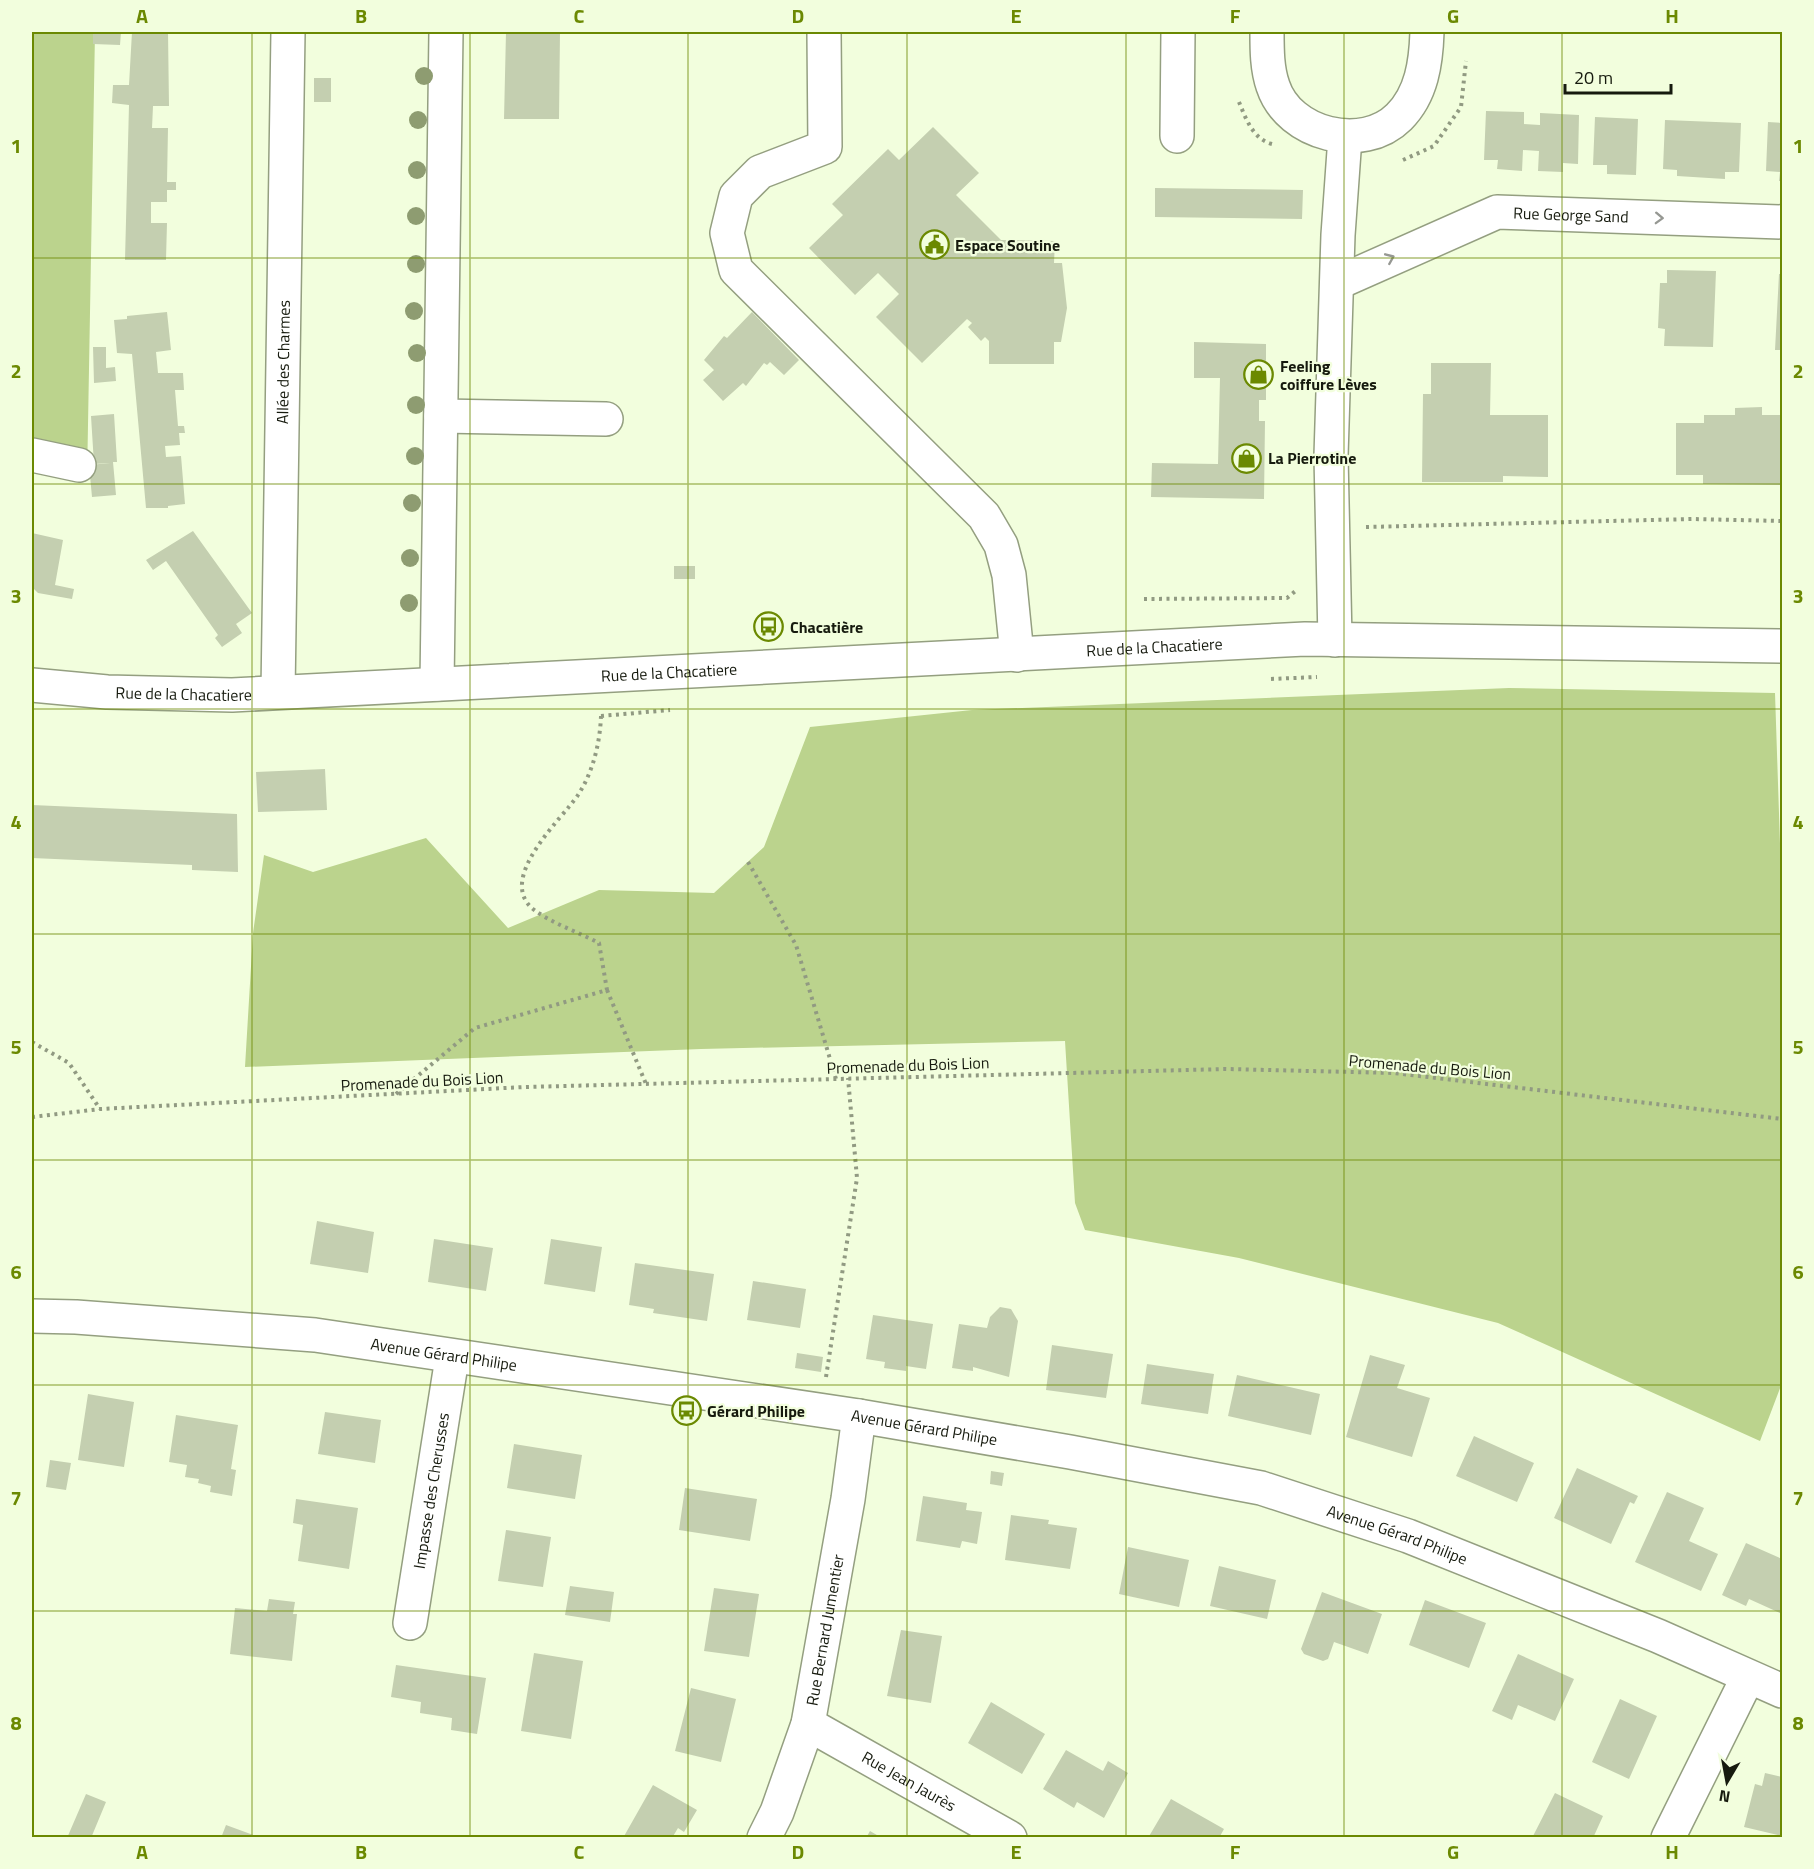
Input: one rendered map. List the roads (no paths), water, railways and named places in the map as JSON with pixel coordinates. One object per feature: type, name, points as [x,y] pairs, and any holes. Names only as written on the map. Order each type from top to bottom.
[{"type":"street","name":"Allée des Charmes","points":[[278,692],[288,32]]},
{"type":"street","points":[[437,684],[446,32]]},
{"type":"street","points":[[824,32],[825,147],[760,172],[736,196],[727,233],[736,270],[984,516],[1001,544],[1009,575],[1017,656]]},
{"type":"street","points":[[1177,136],[1178,32]]},
{"type":"street","points":[[1267,32],[1267,59],[1273,88],[1288,110],[1305,125],[1345,136],[1366,135],[1383,129],[1400,117],[1422,78],[1426,59],[1427,32]]},
{"type":"street","points":[[1320,640],[1331,456],[1345,136]]},
{"type":"street","name":"Rue George Sand","points":[[1337,283],[1497,212],[1782,222]]},
{"type":"street","points":[[441,416],[606,419]]},
{"type":"street","points":[[32,455],[79,465]]},
{"type":"street","name":"Rue de la Chacatiere","points":[[32,685],[107,692],[232,695],[1320,640],[1782,646]]},
{"type":"street","name":"Avenue Gérard Philipe","points":[[32,1316],[76,1317],[315,1335],[452,1358],[859,1416],[1261,1488],[1408,1536],[1658,1636],[1782,1690]]},
{"type":"street","name":"Impasse des Cherusses","points":[[410,1623],[452,1358]]},
{"type":"street","name":"Rue Bernard Jumentier","points":[[764,1838],[777,1812],[808,1724],[848,1499],[859,1416]]},
{"type":"street","points":[[1668,1838],[1748,1677]]},
{"type":"street","name":"Rue Jean Jaurès","points":[[808,1724],[1010,1838]]},
{"type":"place","name":"Espace Soutine","points":[[934,245]]},
{"type":"place","name":"Feeling coiffure Lèves","points":[[1259,375]]},
{"type":"place","name":"La Pierrotine","points":[[1247,458]]},
{"type":"place","name":"Chacatière","points":[[769,627]]},
{"type":"place","name":"Gérard Philipe","points":[[686,1411]]}]
